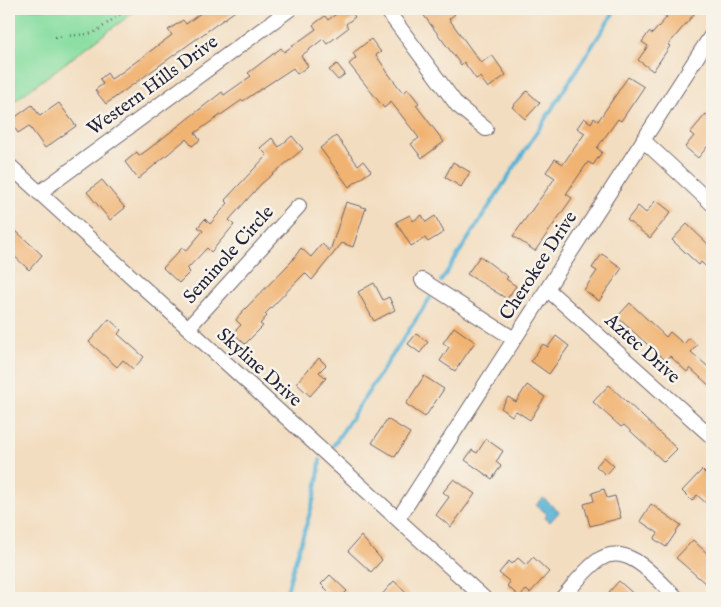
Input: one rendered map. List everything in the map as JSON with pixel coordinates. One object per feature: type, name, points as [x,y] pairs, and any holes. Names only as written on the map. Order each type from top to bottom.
[{"type":"street","name":"Western Hills Drive","points":[[39,193],[290,9]]},
{"type":"street","points":[[386,9],[457,105],[486,129]]},
{"type":"street","name":"Cherokee Drive","points":[[398,518],[712,34]]},
{"type":"street","points":[[643,140],[712,204]]},
{"type":"street","name":"Skyline Drive","points":[[9,165],[484,598]]},
{"type":"street","name":"Seminole Circle","points":[[188,328],[299,206]]},
{"type":"street","points":[[422,280],[514,339]]},
{"type":"street","name":"Aztec Drive","points":[[547,289],[712,437]]},
{"type":"street","points":[[562,598],[600,559],[610,554],[621,554],[631,557],[677,598]]},
{"type":"path","points":[[55,37],[97,32],[127,9]]},
{"type":"green space","points":[[9,9],[138,9],[9,105]]},
{"type":"water","points":[[543,498],[559,512],[550,522],[545,518],[547,514],[536,505]]},
{"type":"building","points":[[206,9],[238,9],[106,104],[95,90],[103,84],[100,79],[107,73],[111,79],[122,72],[172,35],[168,30],[183,20],[186,24]]},
{"type":"building","points":[[343,9],[349,9],[355,17],[346,24],[348,28],[327,44],[323,39],[301,56],[308,66],[297,74],[293,68],[242,100],[195,133],[200,140],[192,146],[186,139],[138,179],[125,162],[137,152],[139,156],[222,92],[224,95],[251,76],[248,73],[281,48],[284,52],[316,29],[313,25],[325,16],[328,20]]},
{"type":"building","points":[[419,9],[450,9],[455,14],[449,19],[481,63],[492,55],[506,75],[488,88],[480,77],[476,79],[464,62],[461,65]]},
{"type":"building","points":[[657,9],[687,9],[694,14],[668,45],[670,46],[653,71],[638,60],[648,46],[642,42],[649,32],[652,34],[667,17]]},
{"type":"building","points":[[371,39],[381,52],[376,55],[388,73],[403,93],[408,89],[419,103],[416,105],[444,142],[422,158],[411,144],[419,138],[391,102],[384,108],[349,64],[356,58],[353,53]]},
{"type":"building","points":[[337,64],[345,74],[338,80],[329,70]]},
{"type":"building","points":[[628,77],[644,87],[621,121],[618,119],[597,148],[602,152],[593,165],[588,162],[566,194],[572,198],[535,251],[513,236],[555,178],[546,172],[555,159],[563,164],[585,133],[577,128],[584,118],[591,123],[594,118],[598,121]]},
{"type":"building","points":[[527,91],[540,103],[525,119],[512,107]]},
{"type":"building","points":[[59,103],[76,126],[45,148],[29,126],[18,133],[10,121],[32,105],[40,116]]},
{"type":"building","points":[[706,114],[712,120],[712,141],[698,158],[685,147],[694,136],[690,133]]},
{"type":"building","points":[[292,136],[303,149],[261,184],[229,220],[234,225],[211,252],[207,248],[187,269],[190,272],[179,283],[163,268],[182,248],[186,251],[203,231],[198,227],[205,219],[210,224],[228,203],[225,200],[267,155],[260,148],[272,138],[279,147]]},
{"type":"building","points":[[336,136],[358,165],[363,161],[371,171],[349,187],[320,148]]},
{"type":"building","points":[[453,162],[470,172],[461,187],[445,177]]},
{"type":"building","points":[[102,180],[125,208],[110,220],[87,192]]},
{"type":"building","points":[[656,200],[671,212],[650,238],[627,220],[638,206],[646,213]]},
{"type":"building","points":[[346,202],[366,208],[353,247],[342,243],[312,280],[305,273],[265,314],[267,316],[260,324],[263,326],[245,344],[233,333],[241,325],[236,320],[240,314],[291,262],[301,248],[311,257],[322,244],[330,251]]},
{"type":"building","points":[[410,215],[413,221],[422,215],[426,222],[435,216],[444,232],[428,242],[425,238],[411,246],[396,222]]},
{"type":"building","points":[[687,224],[712,248],[712,272],[701,262],[699,265],[672,240]]},
{"type":"building","points":[[16,231],[42,255],[29,270],[9,251],[9,239]]},
{"type":"building","points":[[602,254],[622,268],[599,301],[584,290],[597,271],[592,268]]},
{"type":"building","points":[[480,256],[508,277],[506,279],[516,286],[507,299],[467,274]]},
{"type":"building","points":[[374,283],[383,300],[389,297],[395,310],[374,321],[358,292]]},
{"type":"building","points":[[630,303],[666,337],[670,332],[684,344],[689,338],[697,345],[691,352],[712,370],[712,388],[690,368],[687,372],[670,356],[666,361],[617,317]]},
{"type":"building","points":[[109,319],[121,330],[118,334],[144,357],[133,369],[123,360],[117,367],[89,342]]},
{"type":"building","points":[[454,327],[475,342],[455,371],[440,361],[449,347],[443,343]]},
{"type":"building","points":[[416,334],[428,342],[420,353],[408,344]]},
{"type":"building","points":[[556,336],[569,346],[549,374],[531,361],[543,344],[548,347]]},
{"type":"building","points":[[319,358],[326,365],[319,372],[326,378],[310,396],[296,383]]},
{"type":"building","points":[[424,376],[444,389],[425,417],[406,404]]},
{"type":"building","points":[[527,385],[545,397],[530,420],[516,411],[512,416],[501,408],[508,397],[516,402]]},
{"type":"building","points":[[609,385],[677,449],[664,462],[624,425],[621,427],[593,402]]},
{"type":"building","points":[[387,419],[410,433],[395,457],[372,443]]},
{"type":"building","points":[[486,439],[503,451],[496,462],[501,466],[492,479],[465,460],[472,450],[477,453]]},
{"type":"building","points":[[604,457],[614,466],[606,475],[596,466]]},
{"type":"building","points":[[702,470],[712,480],[712,497],[706,503],[697,495],[692,501],[682,491]]},
{"type":"building","points":[[454,479],[475,494],[451,527],[436,515],[449,497],[443,492]]},
{"type":"building","points":[[604,489],[607,498],[615,496],[621,518],[590,526],[584,504],[594,501],[592,493]]},
{"type":"building","points":[[651,504],[681,525],[666,547],[654,539],[658,533],[640,521]]},
{"type":"building","points":[[361,536],[382,560],[371,572],[348,551]]},
{"type":"building","points":[[693,540],[712,558],[708,566],[712,570],[712,589],[676,558]]},
{"type":"building","points":[[533,557],[549,572],[530,593],[526,590],[520,597],[507,586],[510,582],[499,573],[509,561],[512,564],[518,558],[526,565]]},
{"type":"building","points":[[330,575],[347,591],[340,598],[335,598],[321,584]]},
{"type":"building","points":[[394,581],[413,598],[379,598]]},
{"type":"building","points":[[619,581],[638,598],[616,598],[609,592]]},
{"type":"waterway","points":[[441,281],[616,9]]},
{"type":"waterway","points":[[333,446],[430,298]]},
{"type":"waterway","points":[[286,598],[294,564],[315,495],[320,460]]}]
